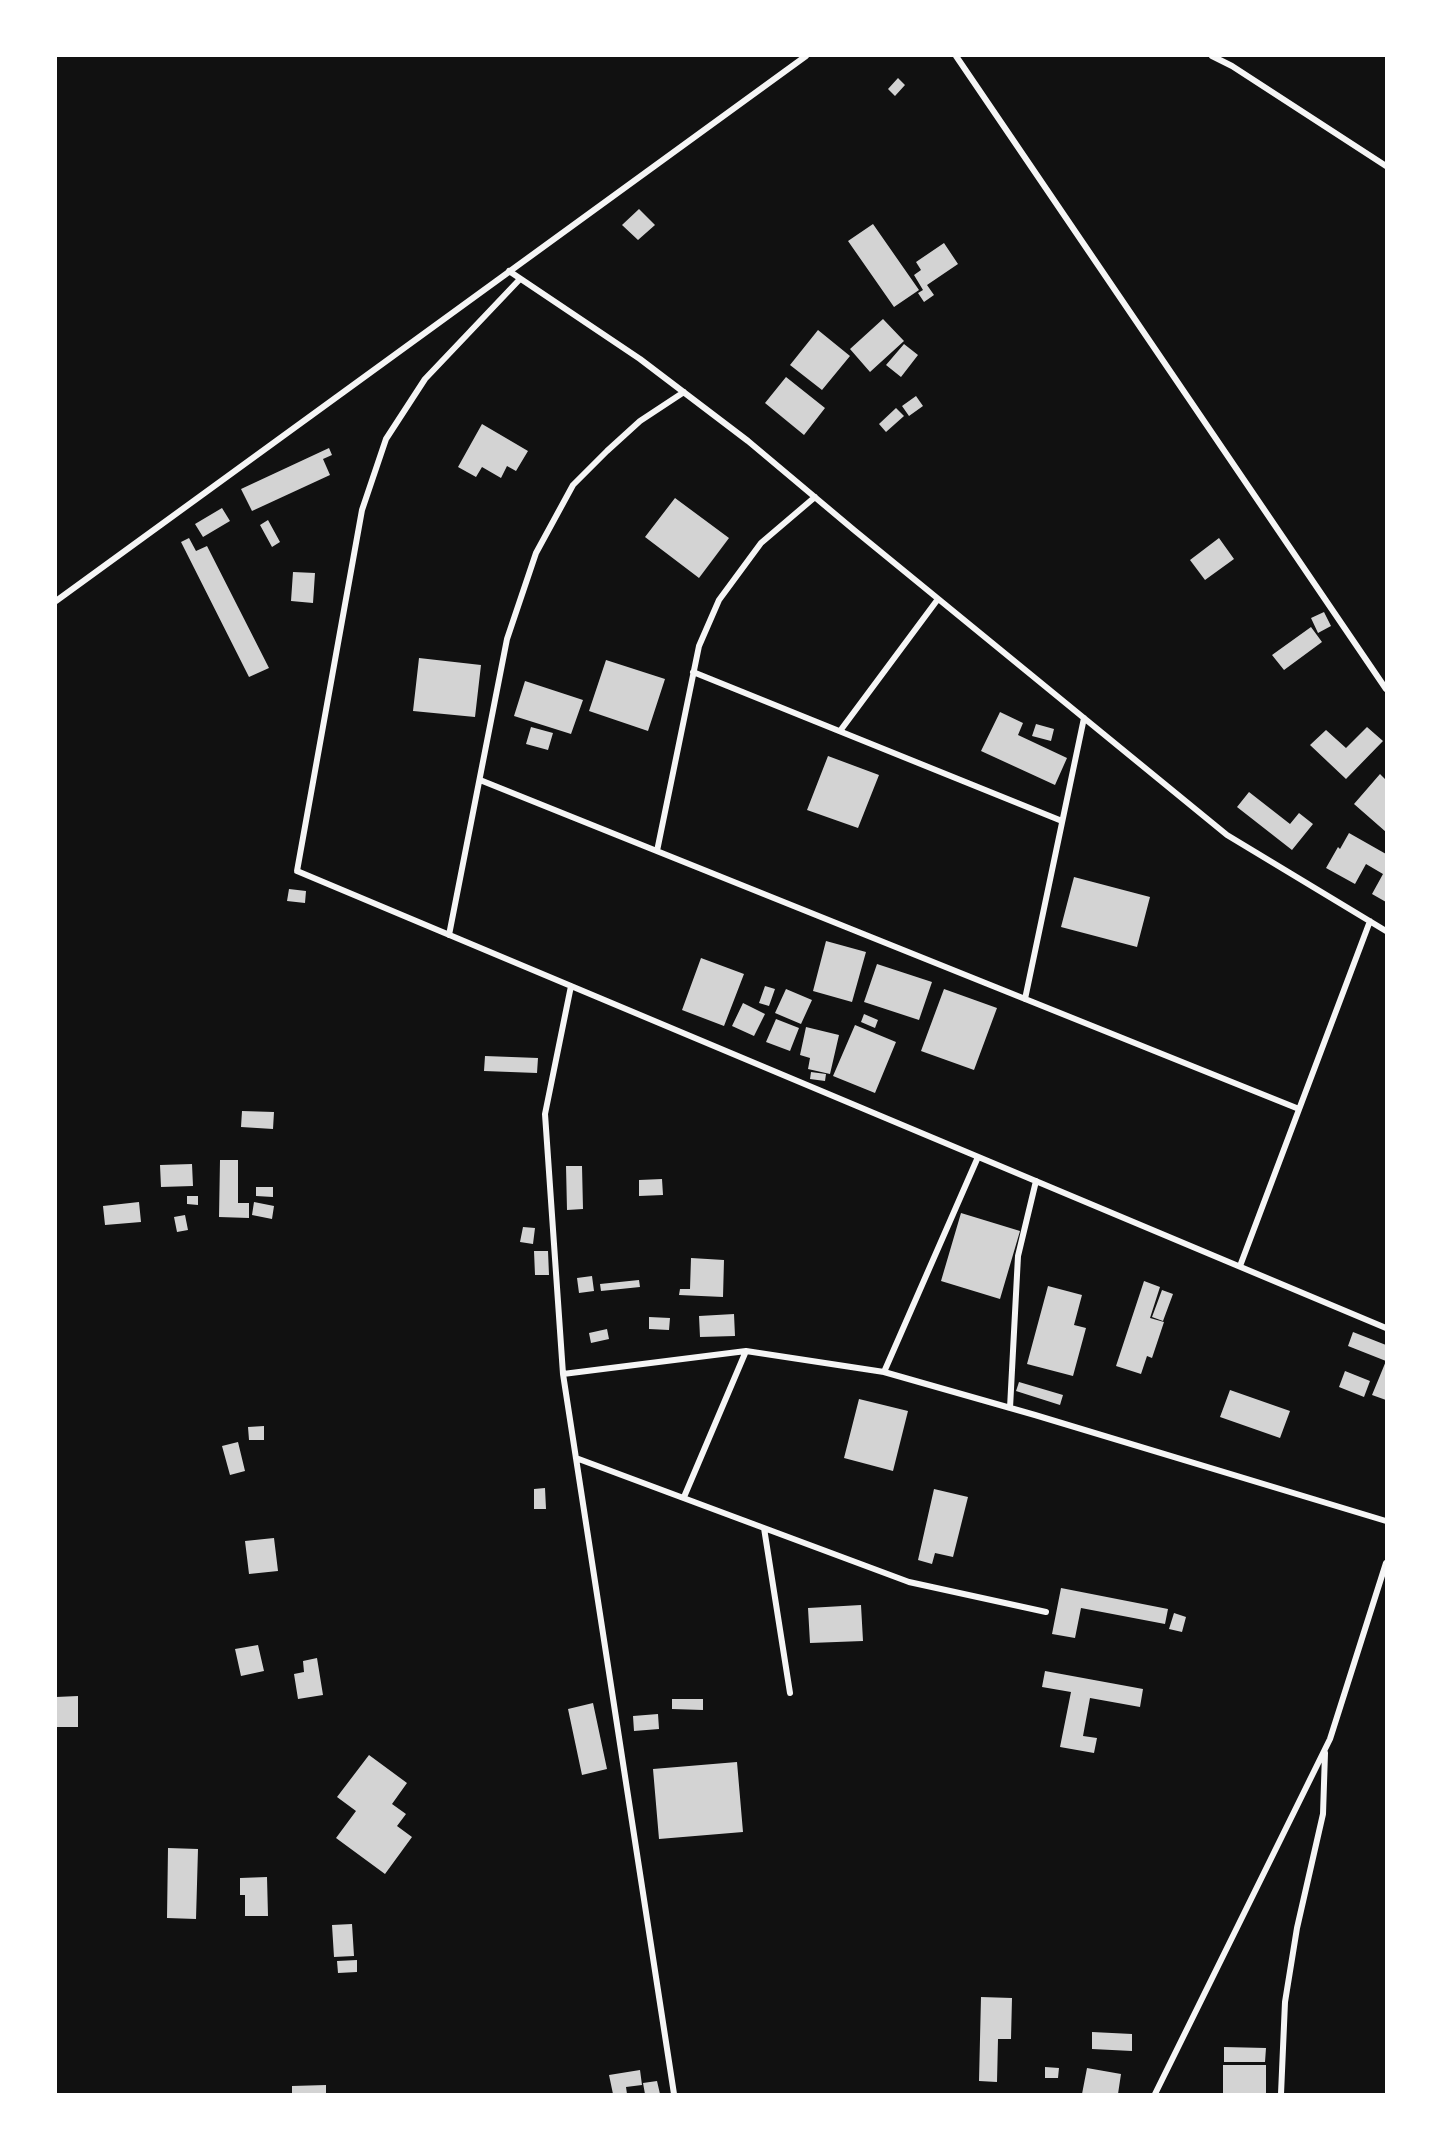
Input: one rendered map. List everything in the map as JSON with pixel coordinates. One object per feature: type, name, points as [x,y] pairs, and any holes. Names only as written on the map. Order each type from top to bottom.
[{"type":"street","points":[[56,601],[806,56]]},
{"type":"street","points":[[956,56],[1386,689]]},
{"type":"street","points":[[1212,56],[1232,66],[1386,166]]},
{"type":"street","points":[[509,271],[640,359],[748,441],[1227,836],[1386,931]]},
{"type":"street","points":[[520,279],[425,379],[386,439],[362,510],[297,872],[1386,1328]]},
{"type":"street","points":[[448,935],[507,639],[536,553],[573,486],[640,421],[684,392]]},
{"type":"street","points":[[657,851],[699,646],[719,600],[761,543],[815,497]]},
{"type":"street","points":[[840,731],[938,599]]},
{"type":"street","points":[[693,672],[1062,821]]},
{"type":"street","points":[[1025,999],[1084,718]]},
{"type":"street","points":[[480,780],[1299,1109]]},
{"type":"street","points":[[1240,1266],[1370,921]]},
{"type":"street","points":[[571,986],[545,1114],[563,1374],[674,2094]]},
{"type":"street","points":[[884,1372],[978,1157]]},
{"type":"street","points":[[1010,1408],[1018,1257],[1036,1181]]},
{"type":"street","points":[[563,1374],[746,1351],[884,1372],[1386,1521]]},
{"type":"street","points":[[684,1497],[746,1351]]},
{"type":"street","points":[[576,1458],[909,1582],[1046,1612]]},
{"type":"street","points":[[764,1528],[790,1693]]},
{"type":"street","points":[[1155,2094],[1330,1739],[1386,1563]]},
{"type":"street","points":[[1281,2094],[1285,2002],[1297,1928],[1323,1814],[1325,1750]]},
{"type":"building","points":[[898,78],[905,85],[895,96],[888,89]]},
{"type":"building","points":[[639,209],[655,225],[638,240],[622,225]]},
{"type":"building","points":[[873,224],[919,290],[894,307],[848,241]]},
{"type":"building","points":[[944,243],[958,264],[927,285],[934,295],[924,302],[918,293],[923,290],[914,275],[921,270],[916,262]]},
{"type":"building","points":[[883,319],[904,341],[870,372],[850,349]]},
{"type":"building","points":[[818,330],[850,356],[822,390],[790,365]]},
{"type":"building","points":[[904,344],[918,355],[901,377],[886,365]]},
{"type":"building","points":[[786,377],[825,408],[804,435],[765,403]]},
{"type":"building","points":[[916,396],[923,406],[909,416],[902,406]]},
{"type":"building","points":[[896,408],[904,416],[886,432],[879,424]]},
{"type":"building","points":[[482,424],[528,451],[516,471],[507,466],[501,478],[482,467],[476,477],[458,467]]},
{"type":"building","points":[[329,448],[332,455],[323,459],[330,475],[252,511],[241,489]]},
{"type":"building","points":[[675,498],[729,538],[699,578],[645,537]]},
{"type":"building","points":[[222,508],[230,521],[203,537],[195,524]]},
{"type":"building","points":[[268,520],[280,542],[272,547],[260,525]]},
{"type":"building","points":[[189,538],[196,551],[207,546],[269,668],[249,677],[181,542]]},
{"type":"building","points":[[1219,538],[1234,559],[1205,580],[1190,560]]},
{"type":"building","points":[[293,572],[315,573],[313,603],[291,601]]},
{"type":"building","points":[[1324,612],[1331,626],[1318,633],[1311,618]]},
{"type":"building","points":[[1311,627],[1322,642],[1284,670],[1272,655]]},
{"type":"building","points":[[419,658],[481,665],[475,717],[413,711]]},
{"type":"building","points":[[606,660],[665,679],[648,731],[589,711]]},
{"type":"building","points":[[525,681],[583,700],[571,734],[514,716]]},
{"type":"building","points":[[1000,712],[1023,723],[1018,735],[1067,758],[1055,785],[981,751]]},
{"type":"building","points":[[1036,724],[1054,729],[1051,741],[1032,736]]},
{"type":"building","points":[[531,727],[553,733],[548,750],[526,744]]},
{"type":"building","points":[[1367,727],[1383,741],[1346,779],[1310,745],[1326,730],[1346,748]]},
{"type":"building","points":[[828,756],[879,775],[858,828],[807,810]]},
{"type":"building","points":[[1380,774],[1386,780],[1386,832],[1354,804]]},
{"type":"building","points":[[1249,792],[1290,824],[1299,813],[1313,824],[1292,850],[1237,807]]},
{"type":"building","points":[[1349,833],[1386,854],[1386,902],[1372,894],[1383,874],[1366,864],[1355,884],[1326,868]]},
{"type":"building","points":[[1074,877],[1150,897],[1137,947],[1061,927]]},
{"type":"building","points":[[289,889],[306,891],[305,903],[287,901]]},
{"type":"building","points":[[826,941],[866,952],[852,1002],[813,991]]},
{"type":"building","points":[[701,958],[744,974],[724,1026],[682,1010]]},
{"type":"building","points":[[877,964],[932,982],[919,1020],[864,1002]]},
{"type":"building","points":[[765,986],[775,989],[769,1006],[759,1003]]},
{"type":"building","points":[[786,989],[812,1000],[801,1024],[775,1013]]},
{"type":"building","points":[[944,989],[997,1008],[974,1070],[921,1051]]},
{"type":"building","points":[[743,1003],[765,1014],[754,1036],[732,1026]]},
{"type":"building","points":[[864,1014],[878,1020],[875,1028],[861,1022]]},
{"type":"building","points":[[776,1019],[799,1028],[790,1051],[766,1042]]},
{"type":"building","points":[[855,1025],[896,1042],[875,1093],[833,1076]]},
{"type":"building","points":[[806,1027],[839,1035],[830,1074],[808,1069],[810,1058],[800,1055]]},
{"type":"building","points":[[485,1056],[538,1058],[537,1073],[484,1071]]},
{"type":"building","points":[[811,1072],[826,1074],[825,1081],[810,1079]]},
{"type":"building","points":[[242,1111],[274,1112],[273,1129],[241,1127]]},
{"type":"building","points":[[220,1160],[238,1160],[238,1203],[249,1203],[249,1218],[219,1217]]},
{"type":"building","points":[[192,1164],[193,1186],[161,1187],[160,1165]]},
{"type":"building","points":[[566,1166],[582,1166],[583,1209],[567,1210]]},
{"type":"building","points":[[662,1179],[663,1195],[639,1196],[639,1180]]},
{"type":"building","points":[[256,1187],[273,1187],[273,1197],[256,1196]]},
{"type":"building","points":[[187,1196],[198,1196],[198,1205],[187,1204]]},
{"type":"building","points":[[139,1202],[141,1222],[105,1225],[103,1206]]},
{"type":"building","points":[[254,1202],[274,1206],[272,1219],[252,1215]]},
{"type":"building","points":[[961,1213],[1020,1231],[1000,1299],[941,1281]]},
{"type":"building","points":[[185,1215],[188,1230],[177,1232],[174,1217]]},
{"type":"building","points":[[523,1227],[535,1228],[533,1244],[520,1242]]},
{"type":"building","points":[[534,1251],[548,1251],[549,1275],[535,1275]]},
{"type":"building","points":[[691,1258],[724,1260],[723,1297],[679,1295],[680,1289],[690,1289]]},
{"type":"building","points":[[592,1276],[594,1291],[579,1293],[577,1278]]},
{"type":"building","points":[[639,1280],[640,1287],[601,1291],[600,1284]]},
{"type":"building","points":[[1144,1281],[1160,1287],[1150,1318],[1164,1322],[1152,1358],[1147,1356],[1141,1374],[1116,1366]]},
{"type":"building","points":[[1048,1286],[1082,1295],[1074,1325],[1086,1328],[1073,1376],[1027,1364]]},
{"type":"building","points":[[1162,1290],[1173,1294],[1163,1321],[1152,1317]]},
{"type":"building","points":[[734,1314],[735,1336],[700,1337],[699,1316]]},
{"type":"building","points":[[649,1317],[670,1318],[669,1330],[649,1329]]},
{"type":"building","points":[[607,1329],[609,1339],[591,1343],[589,1333]]},
{"type":"building","points":[[1353,1332],[1386,1345],[1386,1361],[1348,1346]]},
{"type":"building","points":[[1386,1361],[1386,1400],[1372,1395]]},
{"type":"building","points":[[1345,1371],[1370,1381],[1364,1397],[1339,1387]]},
{"type":"building","points":[[1019,1382],[1063,1395],[1060,1405],[1016,1391]]},
{"type":"building","points":[[1230,1390],[1290,1411],[1280,1438],[1220,1417]]},
{"type":"building","points":[[859,1399],[908,1411],[893,1471],[844,1458]]},
{"type":"building","points":[[264,1426],[264,1440],[249,1440],[248,1427]]},
{"type":"building","points":[[238,1442],[245,1471],[230,1475],[222,1446]]},
{"type":"building","points":[[545,1488],[546,1509],[534,1509],[534,1489]]},
{"type":"building","points":[[934,1489],[968,1497],[953,1557],[935,1553],[932,1564],[918,1560]]},
{"type":"building","points":[[274,1538],[278,1571],[249,1574],[245,1541]]},
{"type":"building","points":[[1061,1588],[1168,1609],[1165,1624],[1081,1608],[1075,1638],[1052,1634]]},
{"type":"building","points":[[861,1605],[863,1641],[810,1643],[808,1608]]},
{"type":"building","points":[[1174,1613],[1186,1617],[1182,1632],[1169,1629]]},
{"type":"building","points":[[258,1645],[264,1671],[241,1676],[235,1649]]},
{"type":"building","points":[[317,1658],[323,1695],[298,1699],[294,1674],[304,1672],[303,1661]]},
{"type":"building","points":[[1045,1671],[1143,1689],[1140,1707],[1090,1698],[1083,1736],[1097,1738],[1094,1753],[1060,1747],[1071,1692],[1042,1687]]},
{"type":"building","points":[[78,1696],[78,1727],[56,1727],[56,1697]]},
{"type":"building","points":[[672,1699],[703,1699],[703,1710],[672,1709]]},
{"type":"building","points":[[593,1703],[607,1769],[582,1775],[568,1709]]},
{"type":"building","points":[[658,1714],[659,1729],[634,1731],[633,1716]]},
{"type":"building","points":[[369,1755],[407,1783],[392,1804],[406,1814],[397,1826],[412,1837],[385,1874],[336,1838],[356,1811],[337,1797]]},
{"type":"building","points":[[737,1762],[743,1832],[659,1839],[653,1769]]},
{"type":"building","points":[[168,1848],[198,1849],[196,1919],[167,1918]]},
{"type":"building","points":[[267,1877],[268,1916],[245,1916],[245,1895],[240,1895],[240,1878]]},
{"type":"building","points":[[352,1924],[354,1956],[334,1957],[332,1925]]},
{"type":"building","points":[[357,1960],[357,1972],[338,1973],[337,1961]]},
{"type":"building","points":[[981,1997],[1012,1998],[1011,2039],[998,2039],[997,2082],[979,2081]]},
{"type":"building","points":[[1092,2032],[1132,2034],[1132,2051],[1092,2049]]},
{"type":"building","points":[[1224,2047],[1266,2048],[1265,2062],[1224,2062]]},
{"type":"building","points":[[1223,2065],[1266,2065],[1266,2094],[1223,2094]]},
{"type":"building","points":[[1045,2067],[1059,2068],[1058,2078],[1045,2078]]},
{"type":"building","points":[[1087,2068],[1121,2074],[1118,2094],[1082,2094]]},
{"type":"building","points":[[640,2070],[642,2085],[626,2087],[627,2094],[613,2094],[609,2075]]},
{"type":"building","points":[[657,2081],[660,2094],[645,2094],[643,2083]]},
{"type":"building","points":[[326,2085],[326,2094],[292,2094],[292,2086]]}]
